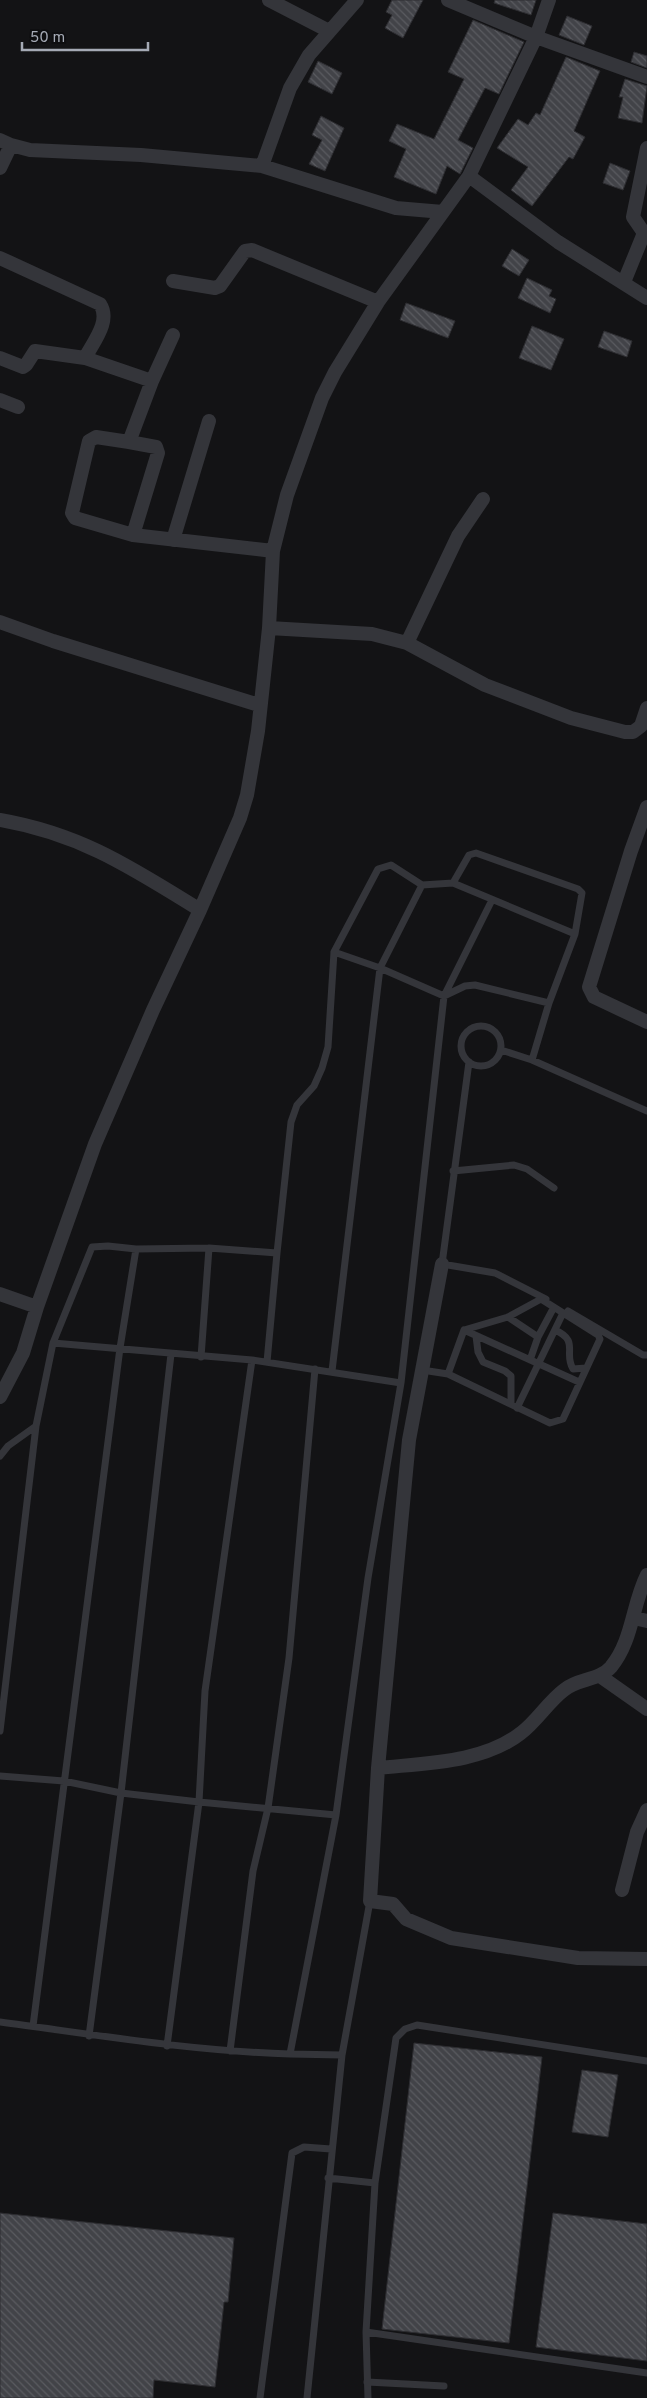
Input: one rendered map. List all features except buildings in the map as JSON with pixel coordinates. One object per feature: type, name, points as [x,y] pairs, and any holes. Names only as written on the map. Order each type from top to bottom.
[{"type":"street","points":[[269,0],[329,31]]},
{"type":"street","points":[[262,166],[290,88],[309,55],[358,0]]},
{"type":"street","points":[[448,0],[536,36],[647,77]]},
{"type":"street","points":[[0,1397],[23,1353],[37,1307],[95,1144],[153,1010],[200,910],[248,795],[258,731],[259,705],[269,628],[273,551],[287,495],[322,398],[335,372],[378,302],[469,176],[536,36],[549,0]]},
{"type":"street","points":[[0,168],[5,143],[30,150],[141,155],[262,166],[396,208],[443,212]]},
{"type":"street","points":[[624,282],[644,233],[634,217],[647,148]]},
{"type":"street","points":[[469,176],[558,242],[647,298]]},
{"type":"street","points":[[173,281],[215,288],[220,286],[244,251],[252,250],[378,302]]},
{"type":"street","points":[[0,258],[100,304],[105,312],[105,319],[85,358]]},
{"type":"street","points":[[129,442],[152,381],[173,335]]},
{"type":"street","points":[[0,358],[23,367],[35,351],[85,358],[152,381]]},
{"type":"street","points":[[0,400],[18,406]]},
{"type":"street","points":[[173,540],[209,421]]},
{"type":"street","points":[[133,535],[158,453],[156,447],[96,437],[89,441],[72,513],[75,518],[133,535],[273,551]]},
{"type":"street","points":[[407,643],[458,536],[483,498]]},
{"type":"street","points":[[0,622],[53,641],[259,705]]},
{"type":"street","points":[[269,628],[372,634],[407,643],[485,685],[571,718],[625,732],[644,729],[647,708]]},
{"type":"street","points":[[647,807],[630,852],[590,987],[594,997],[647,1022]]},
{"type":"street","points":[[0,820],[36,826],[89,845],[200,910]]},
{"type":"street","points":[[442,1264],[409,1440],[378,1768],[370,1901],[394,1904],[406,1919],[451,1938],[578,1958],[647,1959]]},
{"type":"street","points":[[0,1294],[37,1307]]},
{"type":"street","points":[[378,1768],[477,1754],[507,1744],[524,1732],[565,1688],[583,1680],[600,1676],[611,1668],[640,1619],[647,1575]]},
{"type":"street","points":[[600,1676],[647,1709]]},
{"type":"street","points":[[622,1890],[637,1832],[647,1810]]},
{"type":"lane","points":[[453,883],[469,855],[476,853],[578,889],[582,893],[583,898],[574,934],[549,1003],[532,1060]]},
{"type":"lane","points":[[267,1362],[276,1253],[291,1122],[297,1105],[314,1086],[328,1047],[334,952],[378,869],[391,865],[422,885],[453,883],[574,934]]},
{"type":"lane","points":[[332,1371],[380,968],[422,885]]},
{"type":"lane","points":[[290,2054],[336,1815],[368,1578],[401,1382],[444,996],[492,900]]},
{"type":"lane","points":[[334,952],[380,968],[444,996],[465,986],[475,985],[549,1003]]},
{"type":"lane","points":[[486,1027],[491,1029],[499,1038],[501,1050],[498,1056],[488,1065],[482,1066],[469,1062],[465,1058],[461,1047],[464,1035],[473,1028],[486,1027]]},
{"type":"lane","points":[[501,1050],[532,1060],[647,1111]]},
{"type":"lane","points":[[469,1062],[442,1264],[482,1270],[504,1276],[647,1355]]},
{"type":"lane","points":[[454,1171],[514,1164],[527,1168],[554,1188]]},
{"type":"lane","points":[[0,1731],[36,1426],[53,1343],[92,1246],[136,1249],[209,1248],[276,1253]]},
{"type":"lane","points":[[201,1357],[209,1248]]},
{"type":"lane","points":[[33,2026],[120,1348],[136,1249]]},
{"type":"lane","points":[[422,1370],[448,1374],[550,1423],[558,1422],[564,1419],[579,1382],[600,1339],[598,1335],[541,1299],[508,1317],[464,1330]]},
{"type":"lane","points":[[530,1360],[538,1337],[554,1307]]},
{"type":"lane","points":[[514,1406],[538,1365],[563,1313]]},
{"type":"lane","points":[[508,1317],[538,1337]]},
{"type":"lane","points":[[448,1374],[464,1330]]},
{"type":"lane","points":[[464,1330],[579,1382]]},
{"type":"lane","points":[[555,1330],[567,1337],[570,1345],[570,1364],[573,1369],[586,1368]]},
{"type":"lane","points":[[476,1336],[478,1352],[483,1362],[505,1371],[511,1376],[514,1406]]},
{"type":"lane","points":[[53,1343],[252,1360],[401,1382]]},
{"type":"lane","points":[[89,2036],[121,1793],[171,1354]]},
{"type":"lane","points":[[166,2046],[199,1802],[205,1691],[252,1360]]},
{"type":"lane","points":[[230,2051],[253,1871],[268,1808],[289,1658],[315,1369]]},
{"type":"lane","points":[[0,1456],[8,1446],[36,1426]]},
{"type":"lane","points":[[0,1776],[64,1781],[121,1793],[336,1815]]},
{"type":"lane","points":[[307,2398],[342,2055],[370,1901]]},
{"type":"lane","points":[[0,2022],[166,2046],[230,2051],[342,2055]]},
{"type":"lane","points":[[368,2398],[366,2332],[376,2183],[396,2038],[405,2028],[417,2025],[647,2061]]},
{"type":"lane","points":[[260,2398],[292,2153],[304,2147],[331,2149]]},
{"type":"lane","points":[[328,2178],[376,2183]]},
{"type":"lane","points":[[366,2332],[647,2373]]},
{"type":"lane","points":[[367,2382],[444,2386]]}]
